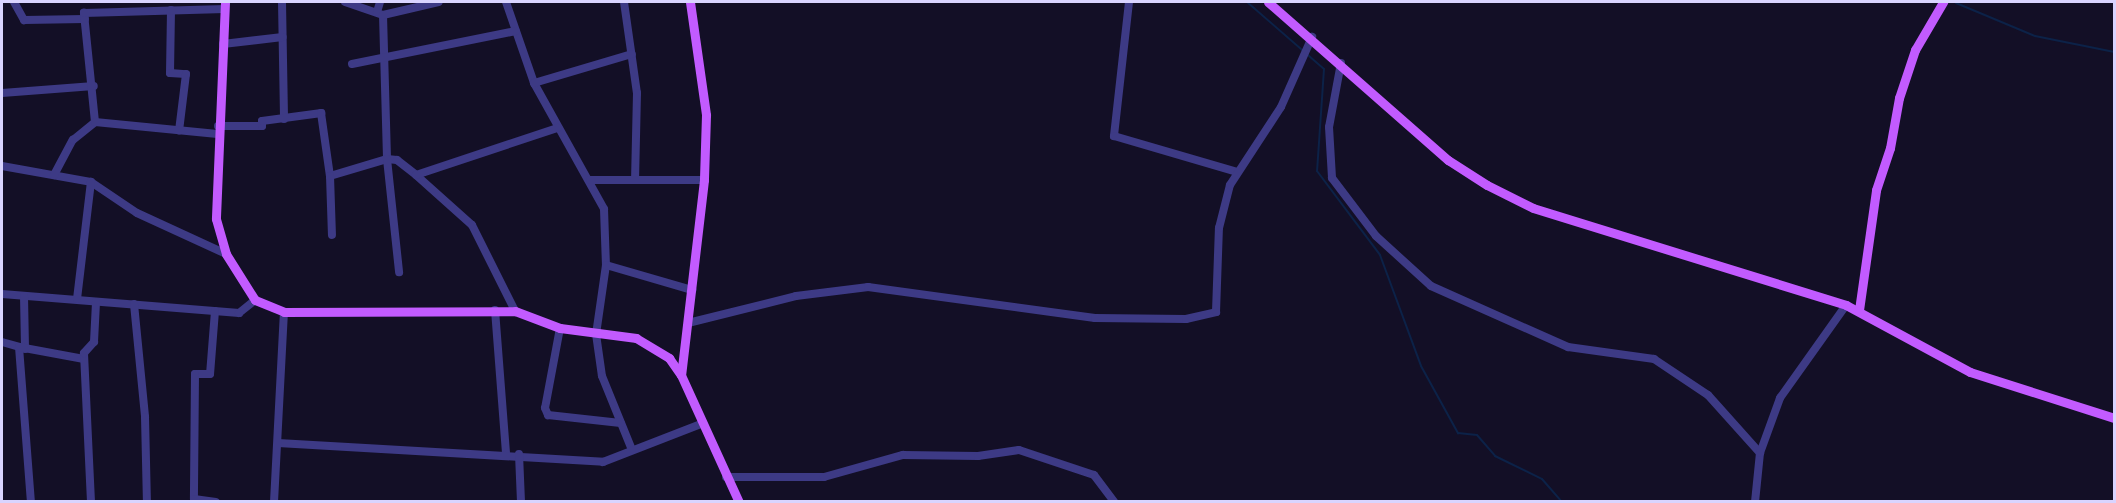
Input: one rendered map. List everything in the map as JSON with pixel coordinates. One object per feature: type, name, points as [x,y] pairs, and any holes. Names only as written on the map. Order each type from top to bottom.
[{"type":"main road","points":[[681,375],[705,180],[706,115],[690,2]]},
{"type":"main road","points":[[1268,2],[1312,37],[1448,160],[1533,208],[1846,305],[1970,372],[2115,418]]},
{"type":"main road","points":[[1859,310],[1876,190],[1890,148],[1899,98],[1915,50],[1942,4]]},
{"type":"main road","points":[[225,5],[217,130],[216,219],[226,254],[255,300],[284,312],[515,311],[560,328],[636,338],[653,346],[681,375],[701,424],[739,501]]},
{"type":"street","points":[[14,2],[24,20],[85,19]]},
{"type":"street","points":[[282,2],[285,119]]},
{"type":"street","points":[[345,2],[380,14],[439,2]]},
{"type":"street","points":[[380,2],[387,58],[387,159],[399,272]]},
{"type":"street","points":[[506,2],[534,83],[557,128],[590,180],[608,229],[597,334],[602,376],[632,450]]},
{"type":"street","points":[[624,2],[637,93],[635,179]]},
{"type":"street","points":[[1129,2],[1114,136],[1237,172]]},
{"type":"street","points":[[95,122],[94,86],[84,13],[171,10],[200,5],[225,5]]},
{"type":"street","points":[[171,10],[170,74],[186,74],[179,131]]},
{"type":"street","points":[[352,64],[516,31]]},
{"type":"street","points":[[223,44],[283,37]]},
{"type":"street","points":[[688,323],[796,296],[868,287],[1095,318],[1186,319],[1216,312],[1219,228],[1237,172],[1281,106],[1312,37]]},
{"type":"street","points":[[534,83],[632,54]]},
{"type":"street","points":[[1341,63],[1329,127],[1332,178],[1376,236],[1431,286],[1452,296],[1568,346],[1654,359],[1708,395],[1760,453]]},
{"type":"street","points":[[2,93],[94,86]]},
{"type":"street","points":[[54,175],[73,140],[95,122],[179,131],[217,130],[262,126],[262,121],[321,113],[330,176],[332,235]]},
{"type":"street","points":[[416,175],[557,128]]},
{"type":"street","points":[[330,176],[387,159],[397,160],[472,225],[515,311]]},
{"type":"street","points":[[2,166],[92,182],[137,213],[226,254]]},
{"type":"street","points":[[590,180],[705,180]]},
{"type":"street","points":[[76,299],[92,182]]},
{"type":"street","points":[[606,265],[692,290]]},
{"type":"street","points":[[2,294],[239,313],[255,300]]},
{"type":"street","points":[[24,296],[22,348],[31,501]]},
{"type":"street","points":[[91,501],[84,359],[94,342],[96,302]]},
{"type":"street","points":[[134,304],[145,417],[147,501]]},
{"type":"street","points":[[1755,501],[1760,453],[1780,398],[1846,305]]},
{"type":"street","points":[[495,310],[506,453]]},
{"type":"street","points":[[215,311],[210,374],[195,374],[194,499],[216,501]]},
{"type":"street","points":[[274,501],[284,312]]},
{"type":"street","points":[[560,328],[545,408],[548,415],[621,423]]},
{"type":"street","points":[[2,342],[22,348],[84,359]]},
{"type":"street","points":[[278,443],[506,453],[603,462],[701,424]]},
{"type":"street","points":[[726,477],[824,477],[903,455],[978,456],[1019,450],[1094,475],[1114,501]]},
{"type":"street","points":[[519,454],[521,501]]},
{"type":"waterway","points":[[1247,2],[1324,69],[1317,171],[1380,255],[1421,366],[1458,433],[1477,435],[1495,456],[1542,479],[1562,502]]},
{"type":"waterway","points":[[1956,3],[2035,36],[2114,52]]}]
